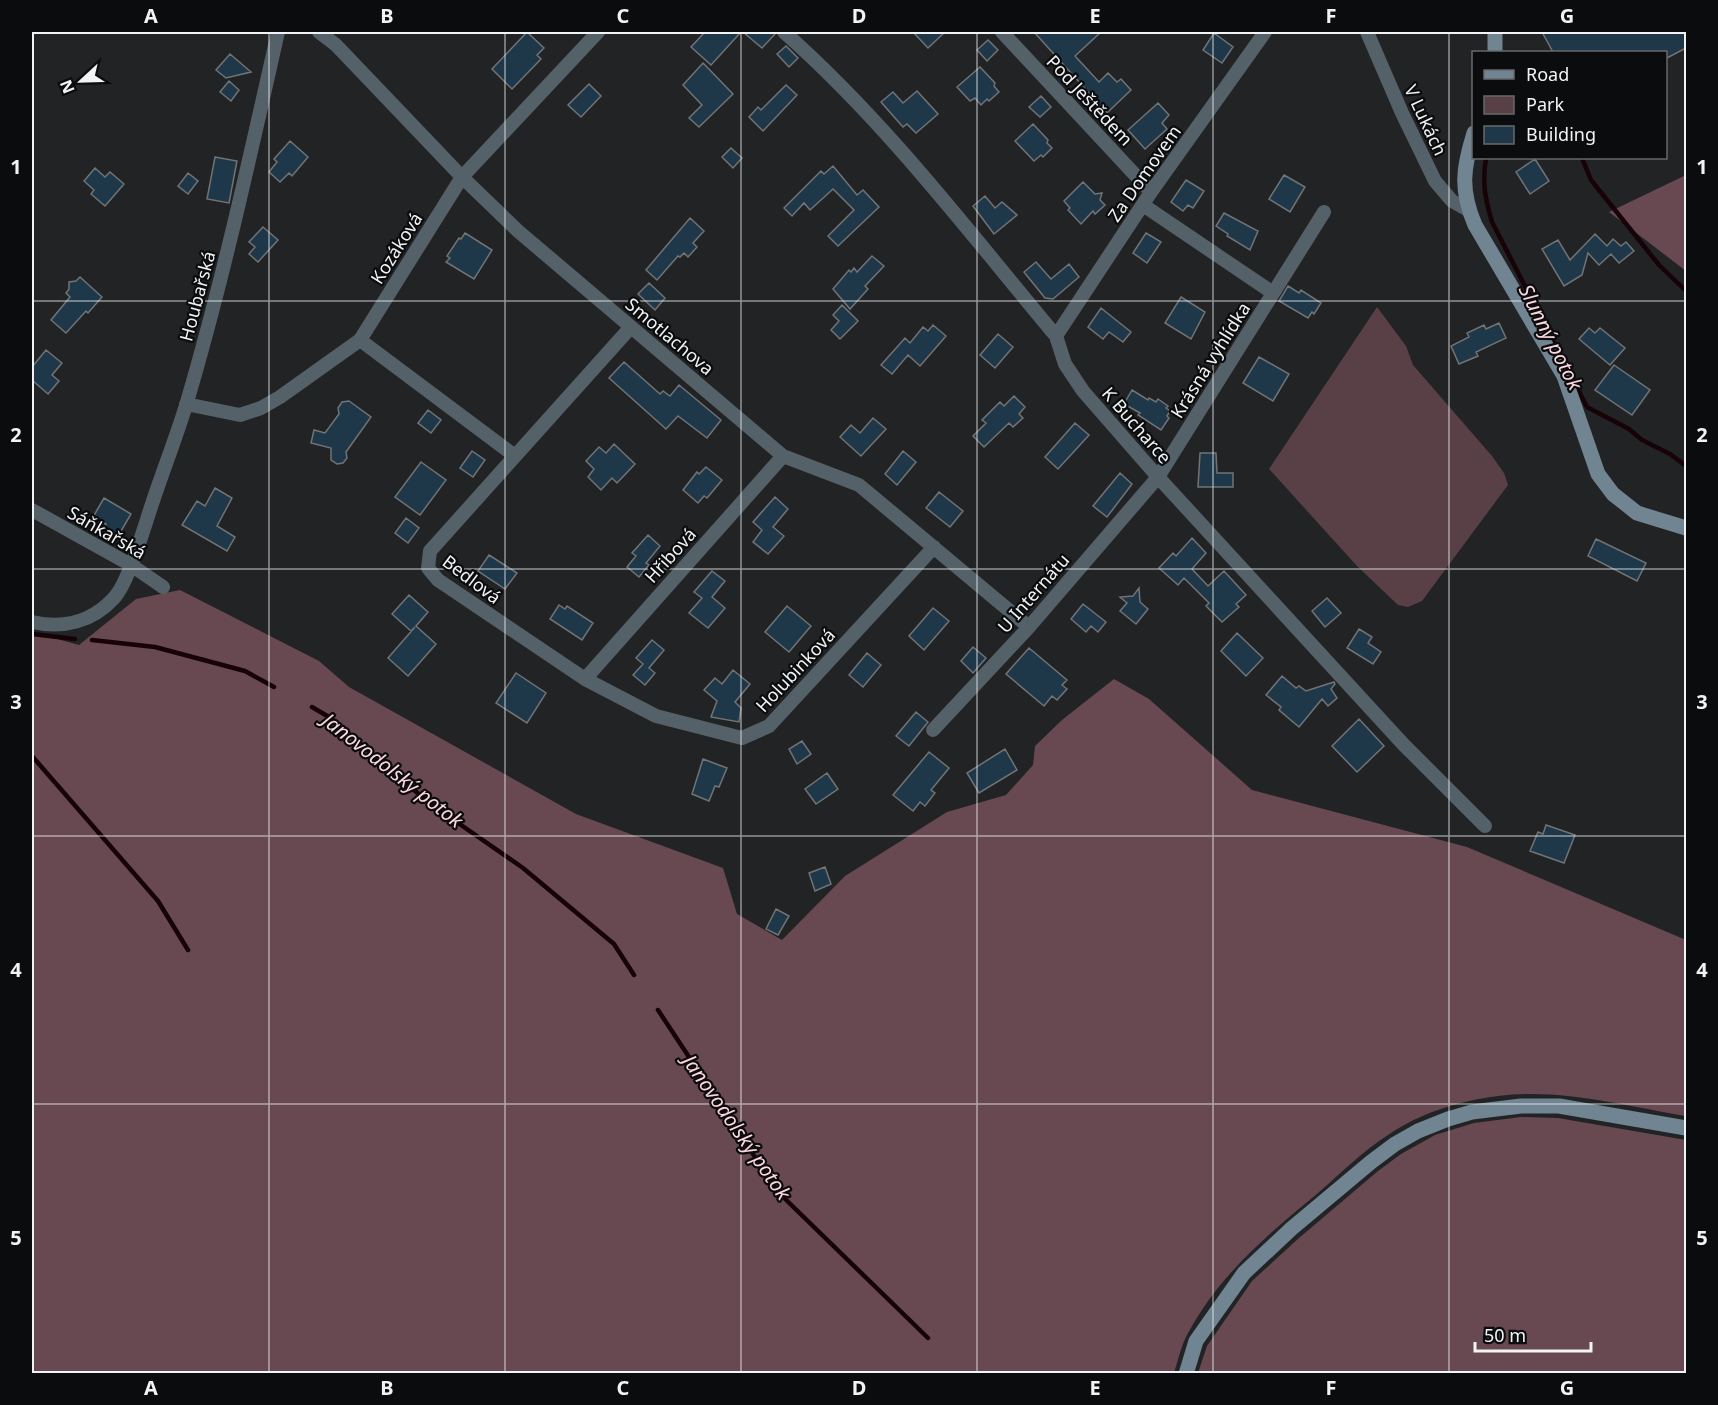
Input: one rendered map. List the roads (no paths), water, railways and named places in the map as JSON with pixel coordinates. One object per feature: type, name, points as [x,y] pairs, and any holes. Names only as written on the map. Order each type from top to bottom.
[{"type":"street","name":"Houbařská","points":[[32,622],[40,624],[76,623],[100,610],[116,596],[130,565],[186,404],[226,261],[278,32]]},
{"type":"street","name":"Smotlachova","points":[[319,32],[344,54],[462,177],[518,231],[783,456],[859,485],[1029,627]]},
{"type":"street","name":"Kozáková","points":[[186,404],[240,415],[261,408],[360,340],[462,177],[598,32]]},
{"type":"street","name":"K Bucharce","points":[[784,32],[826,69],[930,184],[1056,336],[1065,364],[1083,391],[1158,477],[1404,744],[1485,826]]},
{"type":"street","name":"Pod Ještědem","points":[[1002,32],[1151,192]]},
{"type":"street","name":"Za Domovem","points":[[1056,336],[1151,192],[1265,32]]},
{"type":"street","name":"V Lukách","points":[[1367,32],[1435,181],[1452,201],[1468,210]]},
{"type":"street","points":[[1495,32],[1495,51]]},
{"type":"street","points":[[1472,137],[1464,173],[1468,210],[1474,225],[1563,376],[1603,481],[1613,494],[1637,513],[1686,528]]},
{"type":"street","name":"Krásná vyhlídka","points":[[1143,204],[1273,293]]},
{"type":"street","name":"Krásná vyhlídka","points":[[1158,477],[1324,212]]},
{"type":"street","name":"Bedlová","points":[[585,679],[438,580],[428,568],[430,551],[631,327]]},
{"type":"street","points":[[360,340],[515,456]]},
{"type":"street","name":"Hřibová","points":[[585,679],[783,456]]},
{"type":"street","name":"U Internátu","points":[[933,730],[1029,627],[1158,477]]},
{"type":"street","name":"Sáňkařská","points":[[32,510],[130,565],[163,587]]},
{"type":"street","name":"Holubinková","points":[[585,679],[656,716],[742,738],[769,726],[934,547]]},
{"type":"street","points":[[1186,1374],[1196,1341],[1244,1273],[1318,1207],[1395,1144],[1431,1125],[1472,1112],[1521,1106],[1559,1106],[1686,1128]]},
{"type":"waterway","name":"Slunný potok","points":[[1486,159],[1485,190],[1492,222],[1587,407],[1629,429],[1642,440],[1670,454],[1686,466]]},
{"type":"waterway","points":[[1582,159],[1591,180],[1659,265],[1686,291]]},
{"type":"waterway","name":"Janovodolský potok","points":[[32,634],[75,639]]},
{"type":"waterway","name":"Janovodolský potok","points":[[92,640],[155,647],[245,671],[274,687]]},
{"type":"waterway","name":"Janovodolský potok","points":[[312,707],[329,717],[428,802],[523,868],[614,944],[634,975]]},
{"type":"waterway","points":[[32,756],[158,901],[188,950]]},
{"type":"waterway","name":"Janovodolský potok","points":[[658,1010],[778,1192],[928,1338]]}]
